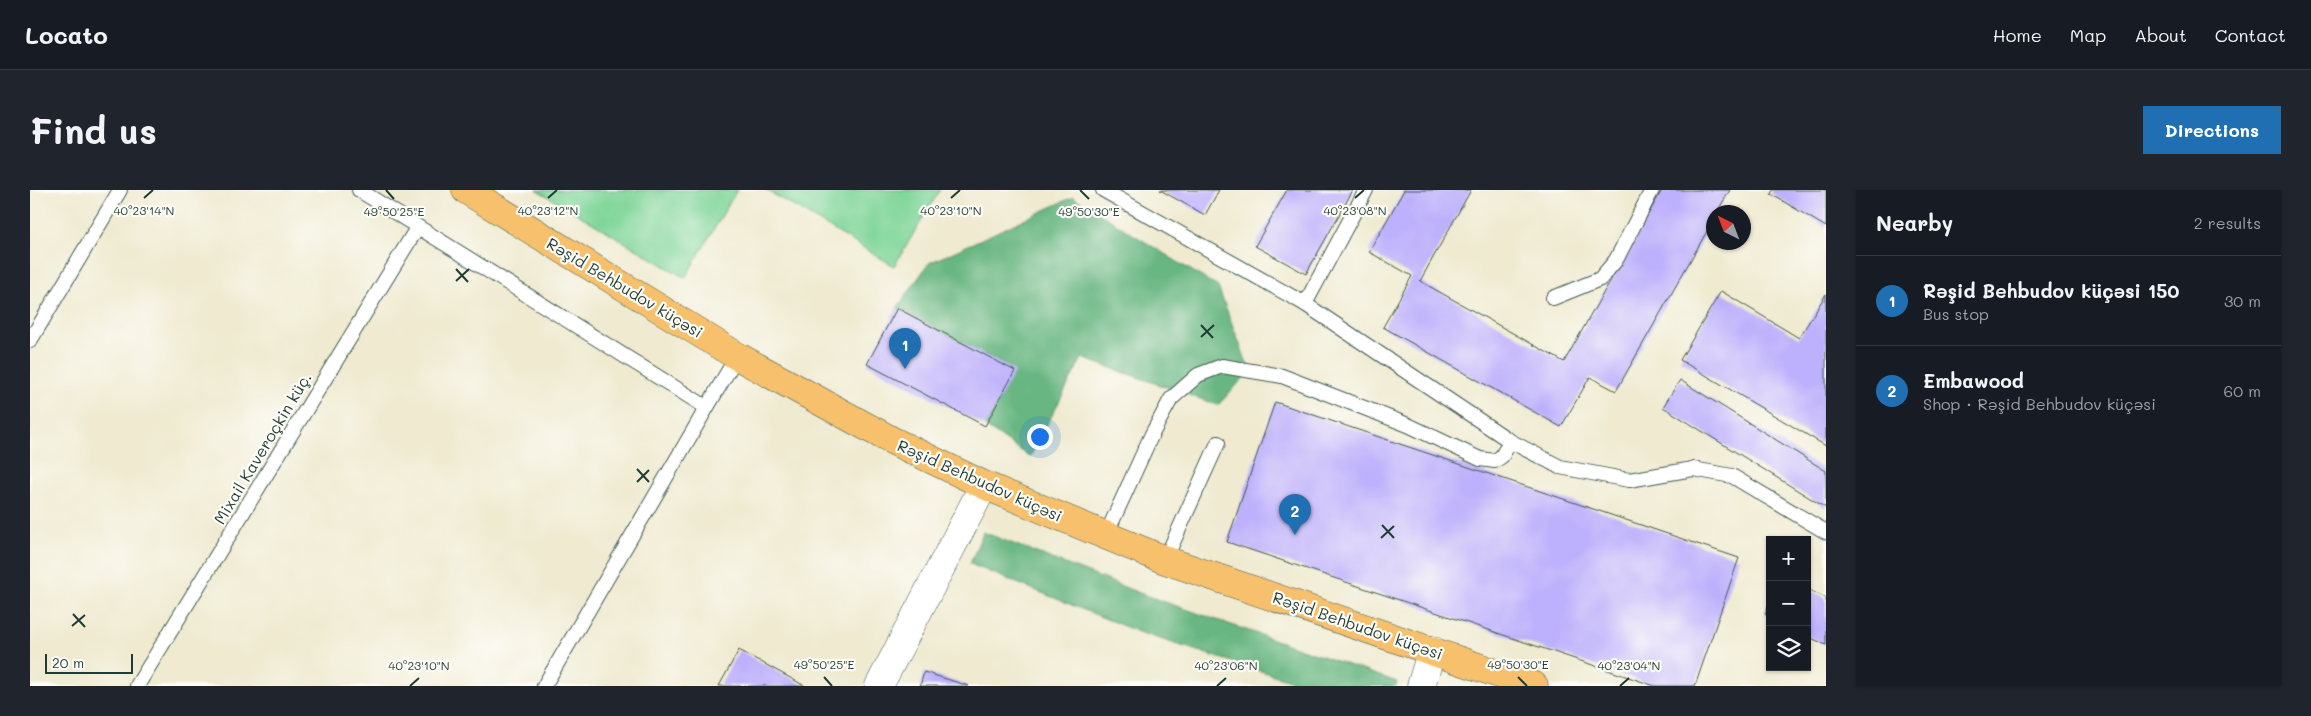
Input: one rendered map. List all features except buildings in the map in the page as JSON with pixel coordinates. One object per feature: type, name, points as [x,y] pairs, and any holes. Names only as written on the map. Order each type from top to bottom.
[{"type":"main road","name":"Rəşid Behbudov küçəsi","points":[[466,190],[737,356],[891,440],[984,485],[1165,560],[1534,686]]},
{"type":"street","points":[[879,686],[984,485]]},
{"type":"street","points":[[1421,686],[1432,650]]},
{"type":"lane","points":[[30,341],[120,190]]},
{"type":"lane","points":[[359,190],[706,407]]},
{"type":"lane","points":[[1103,190],[1305,304],[1510,441],[1560,467],[1629,480],[1693,469],[1732,476],[1826,532]]},
{"type":"lane","points":[[1305,304],[1366,190]]},
{"type":"lane","points":[[1553,298],[1600,279],[1616,260],[1652,190]]},
{"type":"lane","name":"Mixail Kaveroçkin küç.","points":[[137,686],[417,228]]},
{"type":"lane","points":[[544,686],[737,356]]},
{"type":"lane","points":[[1106,536],[1152,434],[1171,399],[1198,375],[1222,366],[1282,376],[1408,425],[1480,459],[1495,461],[1502,456],[1510,441]]},
{"type":"lane","points":[[1165,560],[1218,443]]},
{"type":"green space","points":[[537,190],[737,190],[685,278]]},
{"type":"green space","points":[[766,190],[940,190],[894,266]]},
{"type":"green space","points":[[1073,197],[1218,287],[1250,371],[1218,405],[1082,358],[1030,457],[985,426],[1014,371],[897,308],[929,263]]},
{"type":"green space","points":[[983,532],[1142,594],[1397,682],[1396,686],[1308,686],[1141,633],[970,564]]},
{"type":"place","name":"Rəşid Behbudov küçəsi 150","points":[[905,369]]},
{"type":"place","name":"Embawood","points":[[1295,535]]}]
